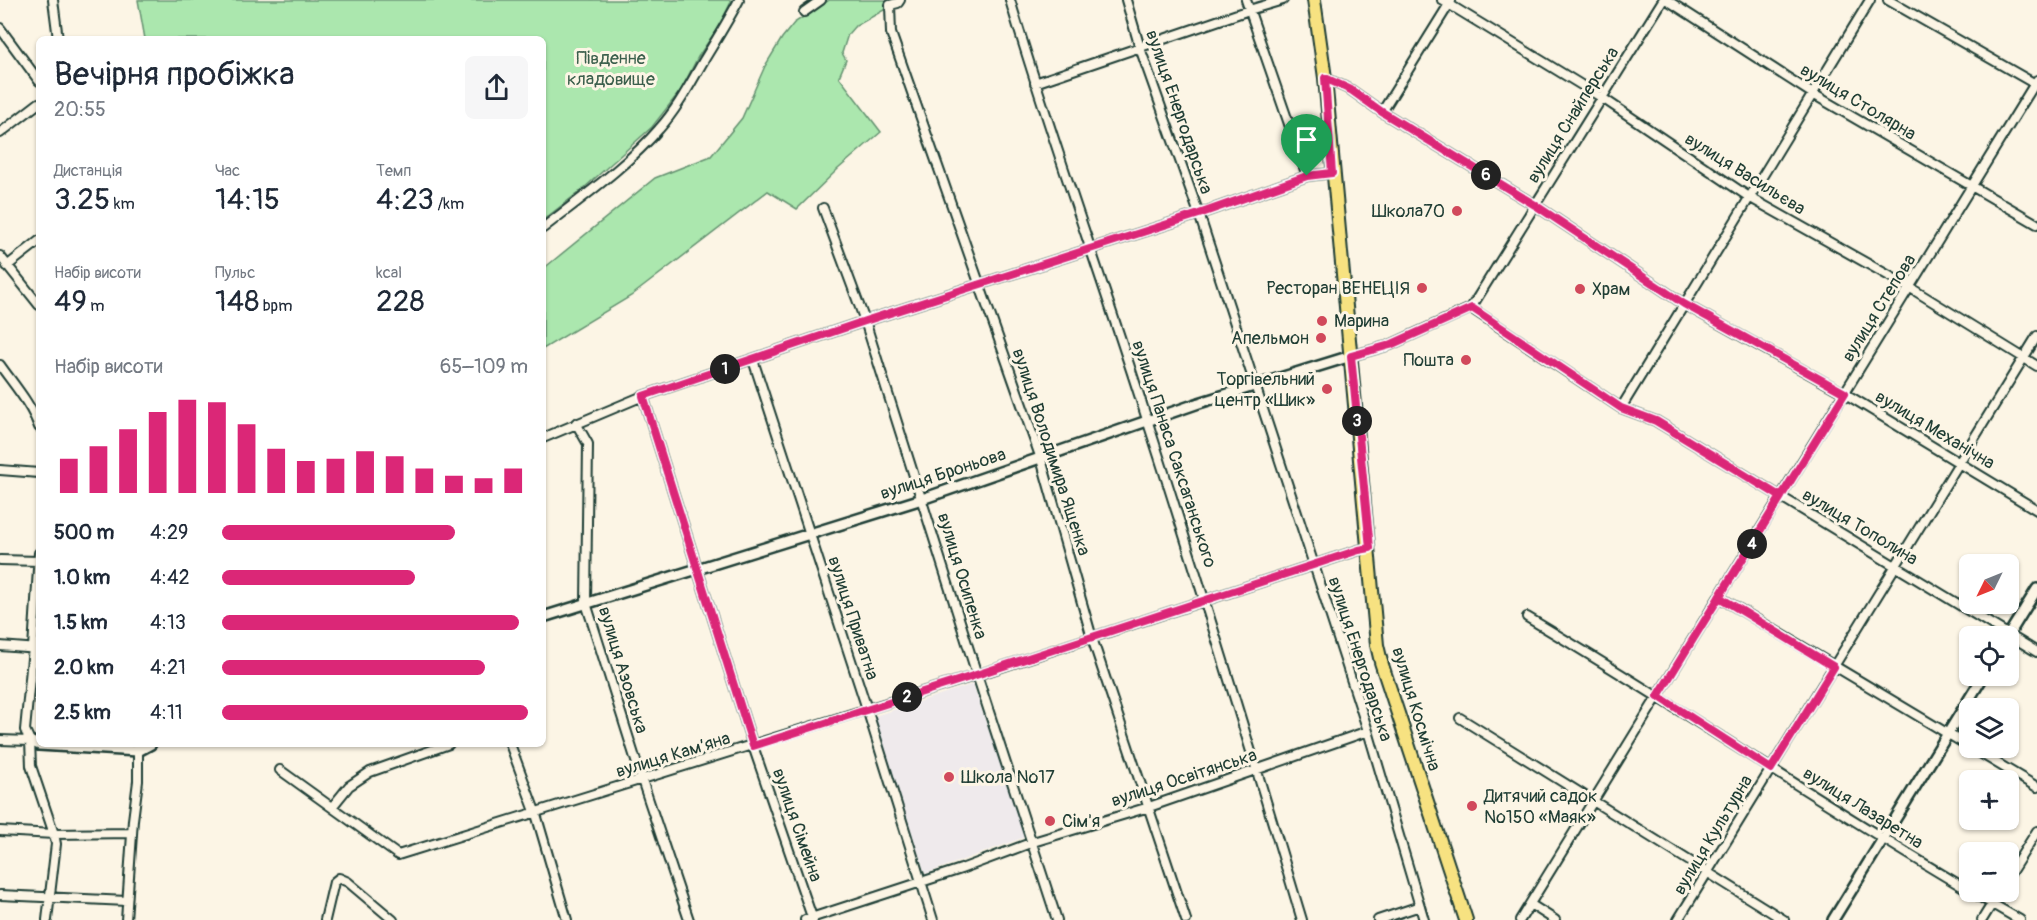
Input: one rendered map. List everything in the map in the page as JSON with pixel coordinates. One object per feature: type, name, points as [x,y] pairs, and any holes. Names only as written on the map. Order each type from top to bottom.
[{"type":"main road","name":"вулиця Космічна","points":[[1314,0],[1325,78],[1332,173],[1370,548],[1375,624],[1381,662],[1466,920]]},
{"type":"street","points":[[53,0],[58,36]]},
{"type":"street","points":[[546,226],[625,162],[658,130],[686,93],[727,25],[738,0]]},
{"type":"street","points":[[804,12],[821,0]]},
{"type":"street","name":"вулиця Володимира Ященка","points":[[900,0],[890,5],[891,33],[1041,459],[1092,638],[1186,920]]},
{"type":"street","name":"вулиця Панаса Саксаганського","points":[[1010,0],[1035,83],[1092,249],[1205,600],[1302,920]]},
{"type":"street","name":"вулиця Енергодарська","points":[[1126,0],[1140,48],[1199,214],[1368,731],[1424,920]]},
{"type":"street","points":[[1246,0],[1307,176]]},
{"type":"street","points":[[1035,83],[1283,0]]},
{"type":"street","name":"вулиця Столярна","points":[[1665,0],[1813,94],[2037,224]]},
{"type":"street","name":"вулиця Снайперська","points":[[1472,308],[1601,97],[1665,0]]},
{"type":"street","points":[[1621,408],[1870,0]]},
{"type":"street","points":[[1888,0],[2036,83]]},
{"type":"street","points":[[1382,112],[1448,1]]},
{"type":"street","name":"вулиця Васильєва","points":[[1448,1],[1601,97],[1749,197],[1909,287],[2037,366]]},
{"type":"street","points":[[0,28],[36,77]]},
{"type":"street","name":"вулиця Механічна","points":[[1325,78],[1351,90],[1382,112],[1535,205],[1684,304],[1845,393],[2037,510]]},
{"type":"street","name":"вулиця Степова","points":[[1520,920],[2036,83]]},
{"type":"street","points":[[0,133],[36,105]]},
{"type":"street","points":[[546,437],[643,396],[865,321],[981,286],[1307,176],[1332,173]]},
{"type":"street","name":"вулиця Осипенка","points":[[823,208],[865,321],[976,675],[1057,920]]},
{"type":"street","points":[[8,266],[36,243]]},
{"type":"street","points":[[0,256],[36,301]]},
{"type":"street","points":[[1351,356],[1390,345],[1472,308]]},
{"type":"street","name":"вулиця Тополина","points":[[1472,308],[1621,408],[1656,421],[1992,626]]},
{"type":"street","name":"вулиця Культурна","points":[[1678,920],[2037,336]]},
{"type":"street","name":"вулиця Броньова","points":[[546,617],[922,499],[1255,384],[1351,356]]},
{"type":"street","name":"вулиця Приватна","points":[[753,360],[933,920]]},
{"type":"street","points":[[0,365],[36,419]]},
{"type":"street","name":"вулиця Сімейна","points":[[643,396],[810,919]]},
{"type":"street","name":"вулиця Азовська","points":[[576,423],[588,444],[586,603],[689,920]]},
{"type":"street","points":[[0,470],[36,473]]},
{"type":"street","name":"вулиця Кам’яна","points":[[280,770],[398,855],[867,710],[1370,548]]},
{"type":"street","points":[[0,560],[36,561]]},
{"type":"street","points":[[2014,626],[2037,589]]},
{"type":"street","points":[[1719,597],[2037,787]]},
{"type":"street","name":"вулиця Лазаретна","points":[[1527,617],[1658,696],[1883,840],[1959,885]]},
{"type":"street","name":"вулиця Тополина","points":[[2019,642],[2037,652]]},
{"type":"street","points":[[0,646],[36,649],[25,730],[30,741],[31,766],[54,834],[56,851],[48,920]]},
{"type":"street","points":[[1833,920],[1977,686]]},
{"type":"street","points":[[1460,718],[1784,920]]},
{"type":"street","name":"вулиця Освітянська","points":[[810,919],[961,869],[1033,842],[1149,807],[1368,731]]},
{"type":"street","points":[[0,740],[30,741],[36,744]]},
{"type":"street","points":[[126,920],[138,781],[138,747]]},
{"type":"street","points":[[332,807],[350,786],[370,772],[441,747]]},
{"type":"street","points":[[511,747],[536,814],[567,920]]},
{"type":"street","points":[[0,831],[132,834]]},
{"type":"street","points":[[2019,860],[2037,831]]},
{"type":"street","points":[[325,920],[334,882],[339,878],[348,882],[393,920]]},
{"type":"street","points":[[0,895],[127,901]]},
{"type":"street","name":"вулиця Лазаретна","points":[[1989,902],[2020,920]]},
{"type":"street","points":[[1530,904],[1556,920]]},
{"type":"street","points":[[1982,920],[1992,904]]},
{"type":"street","points":[[1378,920],[1420,906]]},
{"type":"shaded area","name":"Школа №17","points":[[973,684],[1025,837],[925,874],[875,716]]},
{"type":"green space","name":"Південне кладовище","points":[[138,0],[732,0],[681,90],[652,127],[583,189],[546,218],[546,36],[144,36]]},
{"type":"green space","points":[[829,0],[891,0],[884,10],[854,27],[848,34],[842,53],[846,60],[839,77],[881,132],[797,209],[768,191],[631,296],[546,347],[546,267],[655,178],[711,156],[742,118],[765,66],[794,23]]},
{"type":"place","name":"Школа70","points":[[1457,211]]},
{"type":"place","name":"Ресторан ВЕНЕЦІЯ","points":[[1422,288]]},
{"type":"place","name":"Храм","points":[[1580,289]]},
{"type":"place","name":"Марина","points":[[1322,321]]},
{"type":"place","name":"Апельмон","points":[[1321,338]]},
{"type":"place","name":"Пошта","points":[[1466,360]]},
{"type":"place","name":"Торгівельний центр «Шик»","points":[[1327,389]]},
{"type":"place","name":"Школа №17","points":[[949,777]]},
{"type":"place","name":"Дитячий садок №150 «Маяк»","points":[[1472,806]]},
{"type":"place","name":"Сім'я","points":[[1050,821]]},
{"type":"route","points":[[1307,176],[1199,214],[981,286],[865,321],[643,396],[753,746],[1370,548],[1351,356],[1390,345],[1472,308],[1621,408],[1656,421],[1781,497],[1750,547],[1658,696],[1771,769],[1834,667],[1719,597],[1750,547],[1781,497],[1845,393],[1684,304],[1535,205],[1382,112],[1351,90],[1325,78],[1332,173],[1307,176]]}]
